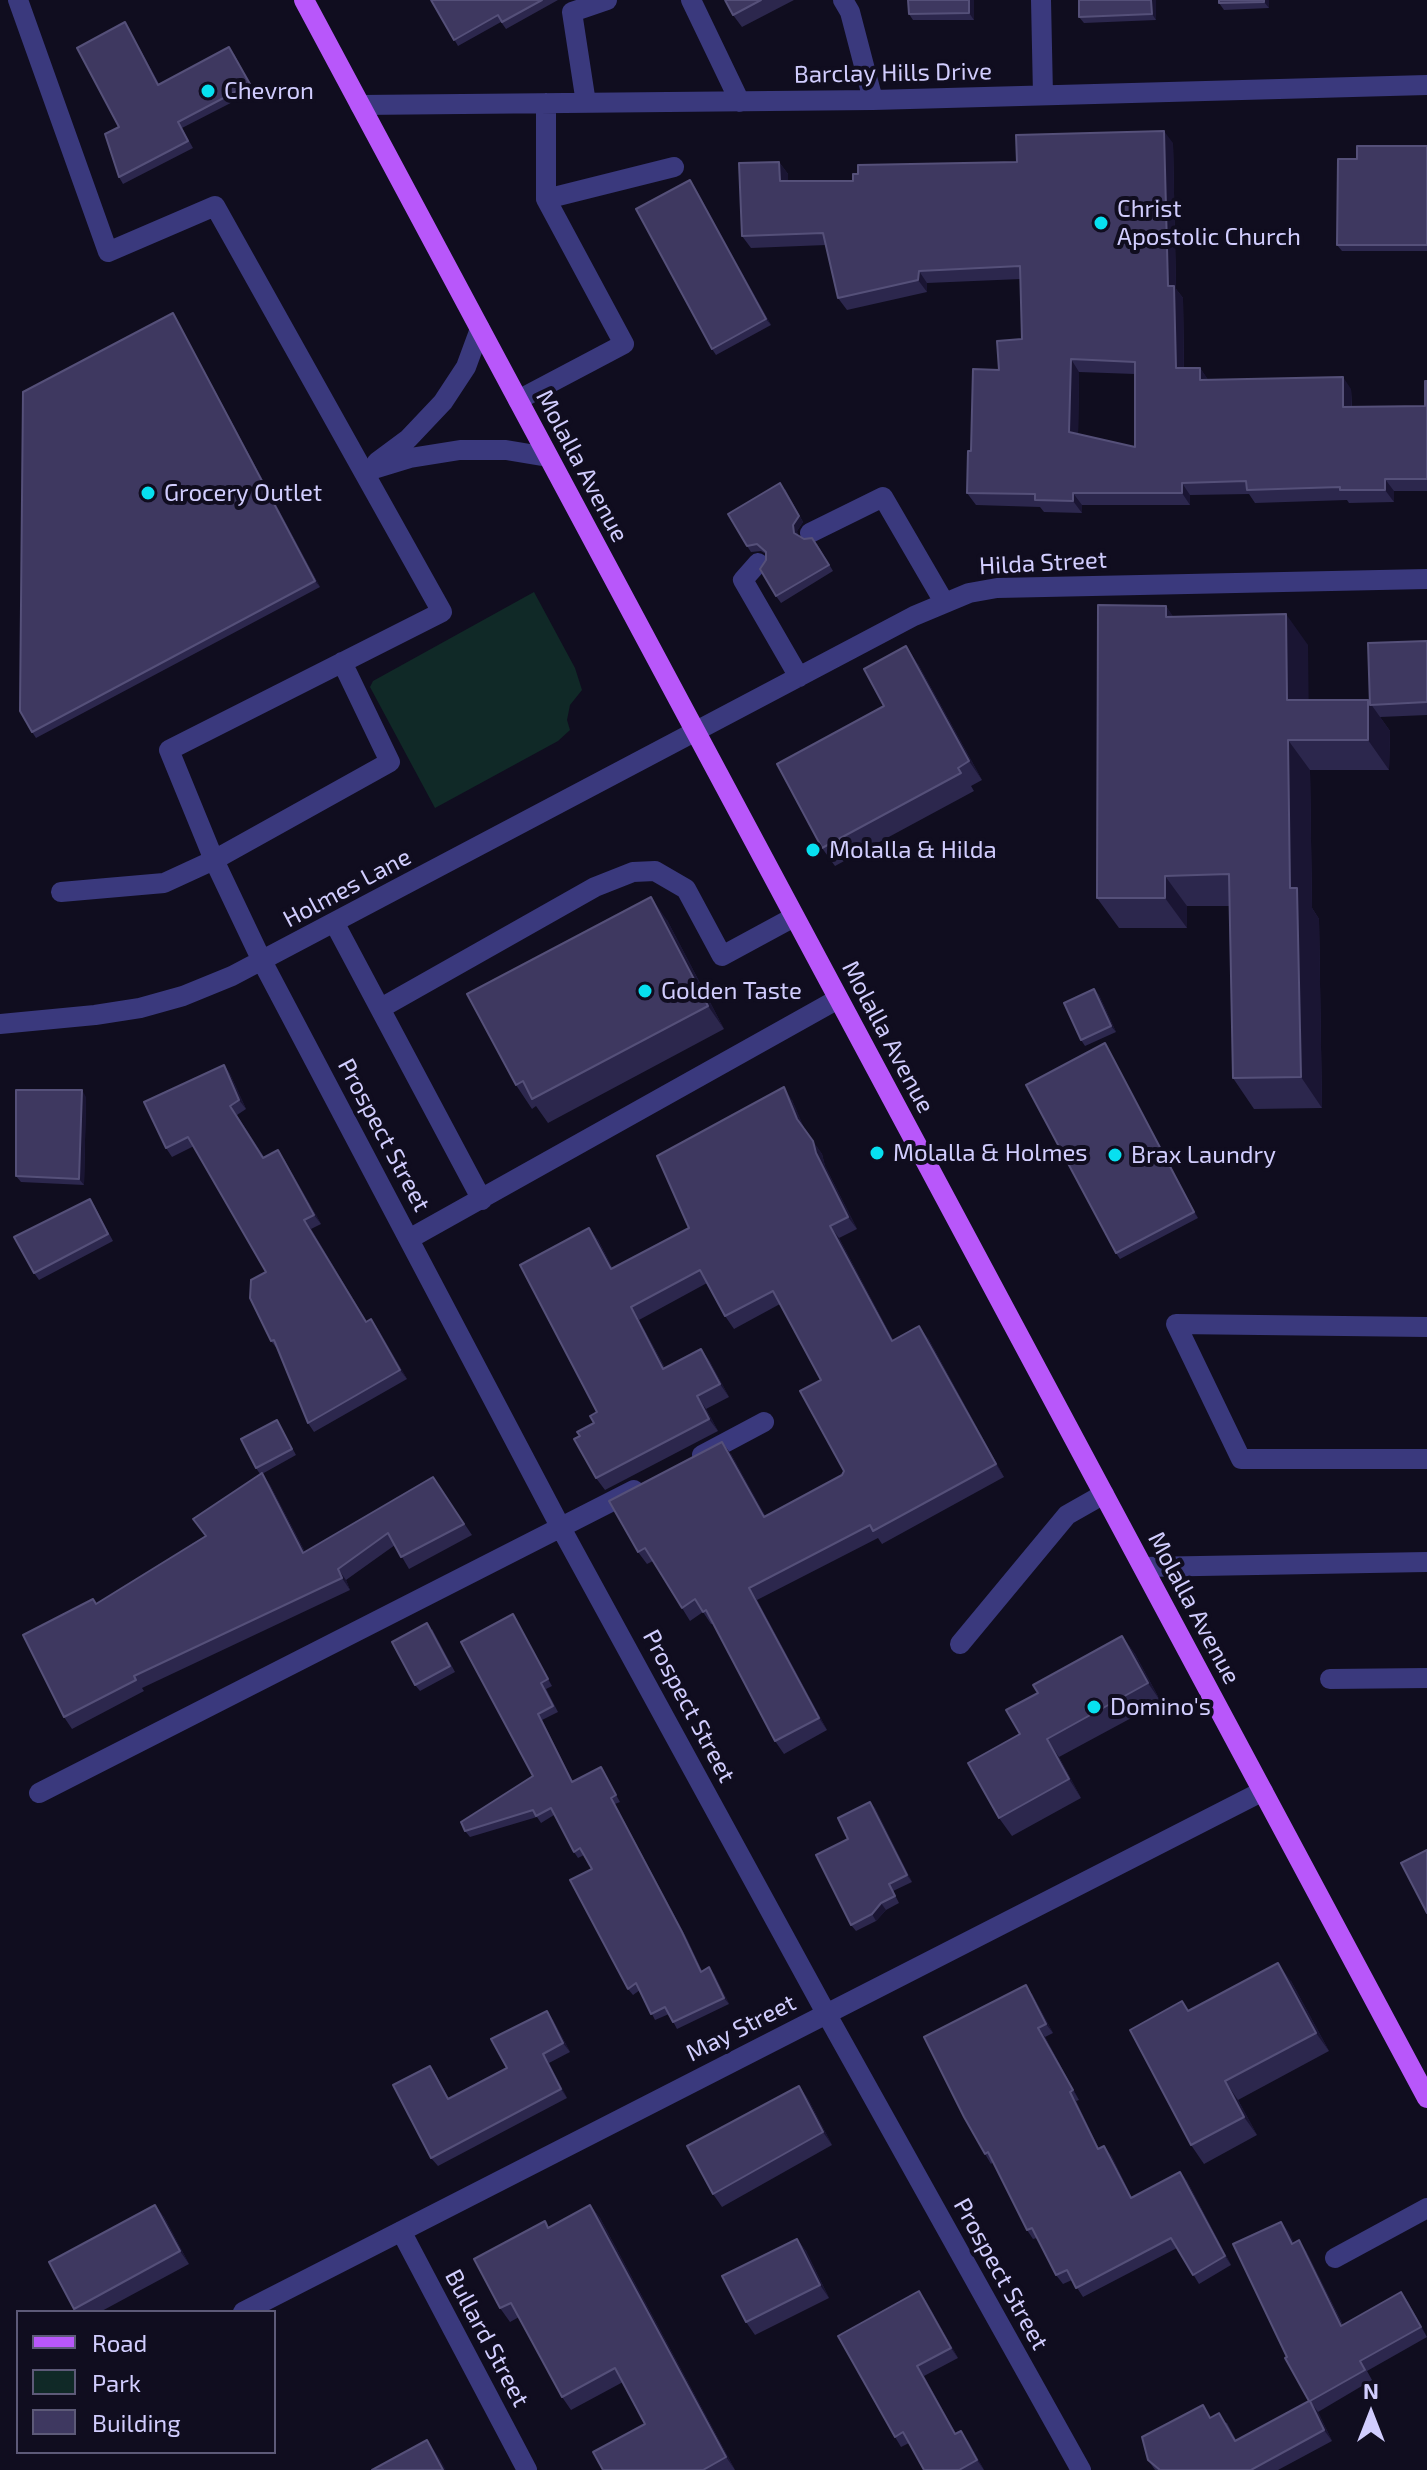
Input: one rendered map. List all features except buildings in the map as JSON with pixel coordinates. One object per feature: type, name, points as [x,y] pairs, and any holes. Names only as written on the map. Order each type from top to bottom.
[{"type":"main road","name":"Molalla Avenue","points":[[304,0],[1427,2098]]},
{"type":"street","points":[[18,0],[108,252],[215,206],[442,612],[342,662],[390,762],[214,860],[164,883],[61,892]]},
{"type":"street","points":[[586,103],[572,12],[607,0]]},
{"type":"street","points":[[691,0],[740,102]]},
{"type":"street","points":[[843,0],[850,12],[873,100]]},
{"type":"street","points":[[1041,0],[1043,95]]},
{"type":"street","name":"Barclay Hills Drive","points":[[360,105],[873,100],[1427,85]]},
{"type":"street","points":[[518,400],[624,344],[546,199],[546,103]]},
{"type":"street","points":[[546,199],[674,167]]},
{"type":"street","points":[[364,472],[408,439],[443,402],[466,367],[480,329]]},
{"type":"street","points":[[364,472],[410,458],[460,450],[506,450],[548,457]]},
{"type":"street","points":[[810,533],[883,497],[944,602]]},
{"type":"street","points":[[758,563],[743,580],[799,677]]},
{"type":"street","name":"Hilda Street","points":[[695,732],[944,602],[969,593],[997,588],[1427,579]]},
{"type":"street","name":"Prospect Street","points":[[342,662],[169,750],[214,860],[262,961],[561,1528],[1081,2470]]},
{"type":"street","name":"Holmes Lane","points":[[0,1024],[95,1015],[140,1008],[183,996],[335,924],[695,732]]},
{"type":"street","points":[[381,1008],[595,887],[633,872],[655,871],[686,889],[722,956],[794,917]]},
{"type":"street","points":[[335,924],[482,1200]]},
{"type":"street","points":[[409,1239],[838,999]]},
{"type":"street","points":[[1427,1327],[1176,1324],[1241,1459],[1427,1459]]},
{"type":"street","points":[[683,1465],[764,1422]]},
{"type":"street","points":[[39,1793],[656,1479]]},
{"type":"street","points":[[960,1644],[1067,1515],[1104,1494]]},
{"type":"street","points":[[1143,1567],[1427,1562]]},
{"type":"street","points":[[1330,1679],[1427,1678]]},
{"type":"street","name":"May Street","points":[[247,2310],[1263,1791]]},
{"type":"street","points":[[1335,2258],[1427,2208]]},
{"type":"street","name":"Bullard Street","points":[[401,2231],[527,2470]]},
{"type":"green space","points":[[534,592],[575,668],[582,690],[570,705],[567,720],[570,730],[558,741],[435,808],[370,687],[373,681]]},
{"type":"place","name":"Chevron","points":[[208,91]]},
{"type":"place","name":"Christ Apostolic Church","points":[[1101,223]]},
{"type":"place","name":"Grocery Outlet","points":[[148,493]]},
{"type":"place","name":"Molalla & Hilda","points":[[813,850]]},
{"type":"place","name":"Golden Taste","points":[[645,991]]},
{"type":"place","name":"Molalla & Holmes","points":[[877,1153]]},
{"type":"place","name":"Brax Laundry","points":[[1115,1155]]},
{"type":"place","name":"Domino's","points":[[1094,1707]]}]
